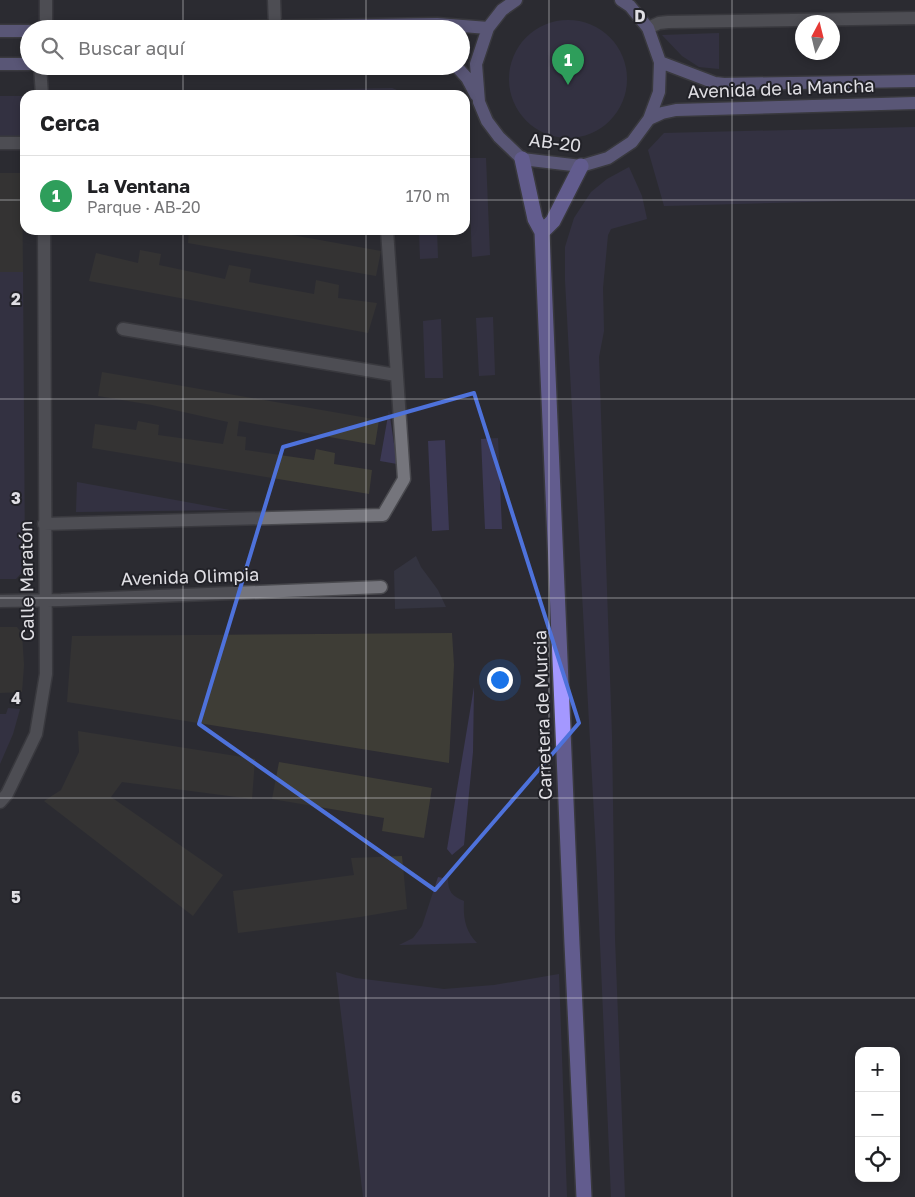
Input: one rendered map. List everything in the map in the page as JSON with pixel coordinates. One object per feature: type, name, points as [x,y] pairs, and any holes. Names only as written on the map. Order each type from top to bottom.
[{"type":"highway","points":[[522,159],[534,219],[542,232],[553,221],[581,166]]},
{"type":"highway","name":"Carretera de Murcia","points":[[542,232],[584,1197]]},
{"type":"main road","name":"AB-20","points":[[516,0],[503,5],[488,28],[476,64],[479,102],[487,121],[495,132],[522,159],[581,166],[608,158],[632,142],[649,120],[659,92],[660,62],[648,28],[627,2]]},
{"type":"main road","points":[[470,27],[488,28]]},
{"type":"main road","points":[[0,31],[20,31]]},
{"type":"main road","name":"Avenida de la Mancha","points":[[660,62],[715,83],[724,84],[915,81]]},
{"type":"main road","points":[[0,64],[20,64]]},
{"type":"main road","points":[[464,75],[479,102]]},
{"type":"main road","name":"Avenida de la Mancha","points":[[649,120],[662,113],[676,110],[915,103]]},
{"type":"street","points":[[46,0],[46,20]]},
{"type":"street","points":[[274,0],[274,20]]},
{"type":"street","points":[[648,28],[659,23],[668,22],[915,18]]},
{"type":"street","points":[[41,75],[42,90]]},
{"type":"street","points":[[0,143],[20,143]]},
{"type":"street","name":"Calle Maratón","points":[[0,802],[7,794],[36,734],[46,674],[44,235]]},
{"type":"street","points":[[44,524],[383,515],[404,479],[387,235]]},
{"type":"street","points":[[123,329],[396,375]]},
{"type":"street","name":"Avenida Olimpia","points":[[0,600],[46,600],[381,587]]},
{"type":"highlighted area","points":[[474,393],[579,723],[435,890],[199,724],[283,447]]},
{"type":"shaded area","points":[[568,20],[591,24],[610,37],[623,56],[627,79],[623,102],[610,121],[591,134],[568,138],[545,134],[526,121],[513,102],[509,79],[513,56],[526,37],[545,24]]},
{"type":"shaded area","points":[[719,33],[719,69],[699,67],[682,56],[662,35]]},
{"type":"shaded area","points":[[392,88],[397,90],[301,90]]},
{"type":"shaded area","points":[[0,96],[20,96],[20,137],[0,139]]},
{"type":"shaded area","points":[[915,127],[915,199],[664,206],[648,150],[664,133]]},
{"type":"shaded area","points":[[470,158],[486,158],[490,255],[472,257]]},
{"type":"shaded area","points":[[629,167],[642,196],[647,219],[611,229],[608,235],[603,288],[604,331],[599,357],[612,736],[615,939],[625,1197],[611,1197],[596,851],[565,280],[565,247],[574,218],[591,192],[607,179]]},
{"type":"shaded area","points":[[419,235],[437,235],[438,258],[420,259]]},
{"type":"shaded area","points":[[0,272],[23,272],[25,569],[16,579],[0,579]]},
{"type":"shaded area","points":[[493,317],[495,375],[479,376],[476,318]]},
{"type":"shaded area","points":[[441,319],[443,378],[425,378],[423,321]]},
{"type":"shaded area","points":[[389,410],[397,464],[380,461]]},
{"type":"shaded area","points":[[498,438],[502,529],[485,529],[481,439]]},
{"type":"shaded area","points":[[445,440],[449,530],[432,531],[428,441]]},
{"type":"shaded area","points":[[77,482],[230,510],[76,512]]},
{"type":"shaded area","points":[[416,556],[421,567],[438,590],[446,607],[395,609],[394,571]]},
{"type":"shaded area","points":[[474,687],[473,752],[464,845],[452,855],[447,849]]},
{"type":"shaded area","points":[[8,708],[20,709],[13,734],[0,764],[0,714],[6,714]]},
{"type":"shaded area","points":[[438,877],[448,879],[452,893],[464,901],[466,924],[470,934],[477,943],[399,945],[413,938],[422,926]]},
{"type":"shaded area","points":[[336,972],[356,978],[444,989],[494,985],[559,974],[567,1197],[363,1197]]},
{"type":"building","points":[[0,173],[20,173],[20,235],[23,235],[23,272],[0,272]]},
{"type":"building","points":[[189,235],[292,235],[381,251],[376,276],[188,243]]},
{"type":"building","points":[[140,250],[161,254],[159,265],[225,279],[229,265],[251,269],[249,282],[314,294],[316,280],[339,285],[338,298],[377,303],[368,333],[89,281],[96,253],[138,263]]},
{"type":"building","points":[[102,372],[379,420],[375,445],[239,421],[237,436],[246,437],[245,450],[314,460],[316,449],[335,453],[334,464],[372,470],[369,494],[92,448],[95,424],[136,430],[138,421],[159,425],[158,435],[223,444],[228,422],[152,405],[98,396]]},
{"type":"building","points":[[0,627],[17,627],[22,634],[24,665],[22,692],[0,693]]},
{"type":"building","points":[[452,633],[454,665],[449,763],[67,702],[72,636]]},
{"type":"building","points":[[78,731],[255,759],[252,799],[122,782],[111,797],[223,875],[193,916],[44,801],[61,790],[79,752]]},
{"type":"building","points":[[279,762],[432,788],[424,838],[382,831],[384,818],[272,799]]},
{"type":"building","points":[[402,856],[407,909],[238,933],[233,891],[354,875],[351,858]]},
{"type":"place","name":"La Ventana","points":[[568,85]]}]
